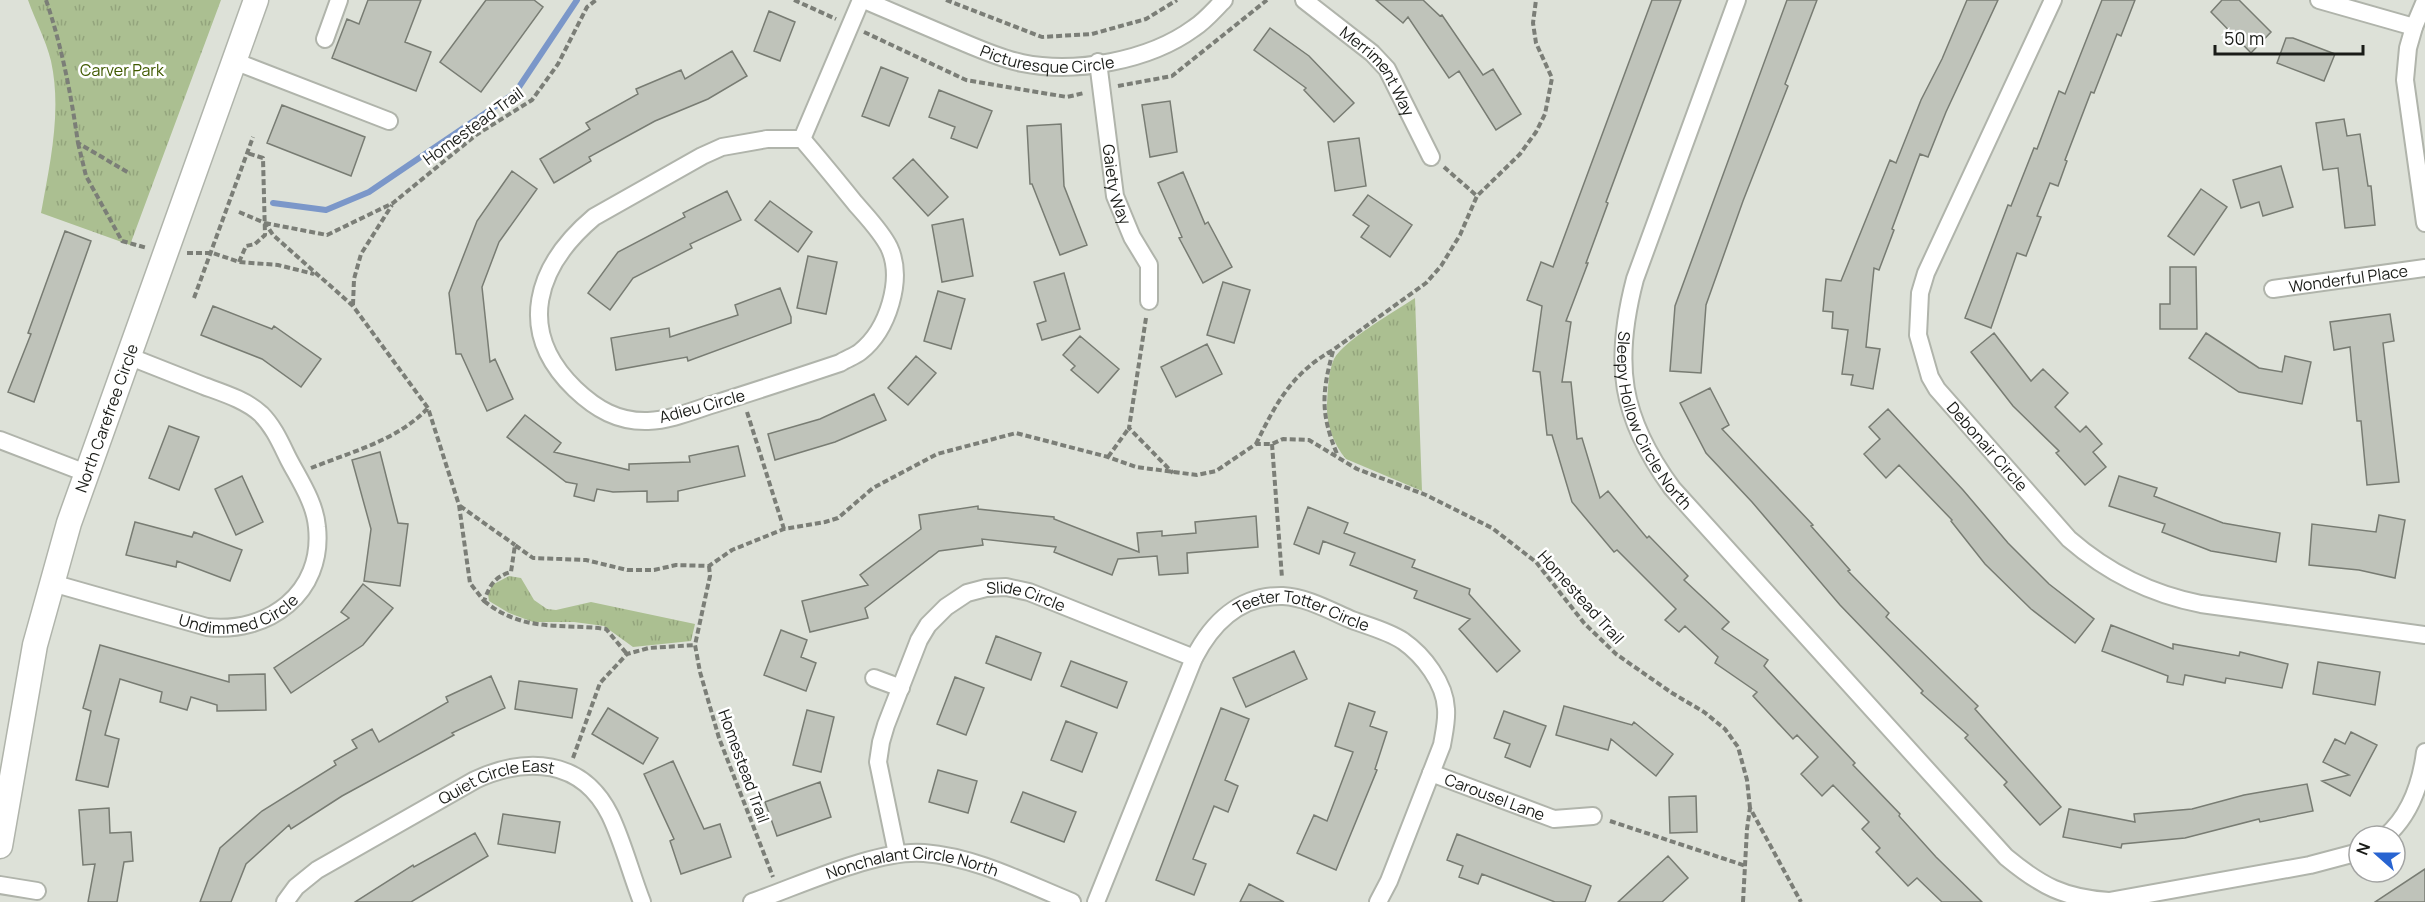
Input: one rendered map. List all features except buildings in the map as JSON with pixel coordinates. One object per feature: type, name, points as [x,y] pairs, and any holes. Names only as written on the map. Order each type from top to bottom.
[{"type":"main road","name":"North Carefree Circle","points":[[0,846],[35,645],[52,583],[86,473],[256,0]]},
{"type":"street","points":[[325,39],[339,0]]},
{"type":"street","points":[[802,139],[863,0]]},
{"type":"street","name":"Picturesque Circle","points":[[863,0],[981,50],[1020,63],[1072,67],[1128,59],[1175,39],[1194,28],[1224,0]]},
{"type":"street","name":"Merriment Way","points":[[1304,0],[1372,53],[1387,69],[1431,157]]},
{"type":"street","name":"Sleepy Hollow Circle North","points":[[1737,0],[1635,279],[1625,325],[1622,360],[1630,410],[1652,460],[1672,488],[2006,857],[2047,888],[2087,900],[2109,901],[2310,865],[2347,855]]},
{"type":"street","name":"Debonair Circle","points":[[2054,0],[1926,273],[1920,293],[1918,335],[1922,356],[1937,389],[2069,539],[2090,557],[2130,581],[2174,598],[2201,604],[2425,634]]},
{"type":"street","points":[[2319,0],[2414,27]]},
{"type":"street","points":[[2425,1],[2408,48],[2405,80],[2425,223]]},
{"type":"street","points":[[234,61],[389,121]]},
{"type":"street","name":"Gaiety Way","points":[[1098,62],[1115,196],[1132,237],[1149,265],[1149,301]]},
{"type":"street","name":"Adieu Circle","points":[[767,139],[802,139],[876,227],[889,248],[895,274],[892,295],[886,317],[873,338],[860,352],[840,363],[742,396],[670,418],[626,420],[606,413],[587,400],[554,367],[539,331],[539,310],[543,289],[550,270],[564,249],[579,230],[594,218],[702,156],[722,147],[767,139]]},
{"type":"street","name":"Wonderful Place","points":[[2273,290],[2425,268]]},
{"type":"street","name":"Undimmed Circle","points":[[52,583],[207,627],[227,629],[247,626],[268,619],[287,605],[301,589],[312,568],[316,546],[315,518],[310,502],[271,424],[259,412],[226,394],[128,356]]},
{"type":"street","points":[[0,440],[86,473]]},
{"type":"street","name":"Slide Circle","points":[[897,854],[878,762],[881,742],[919,640],[928,625],[946,607],[967,593],[986,588],[1006,587],[1029,592],[1194,658]]},
{"type":"street","name":"Teeter Totter Circle","points":[[1096,902],[1204,638],[1217,622],[1244,604],[1283,596],[1308,602],[1402,640],[1421,657],[1432,672],[1446,706],[1446,724],[1442,745],[1389,881],[1378,902]]},
{"type":"street","points":[[874,678],[901,687]]},
{"type":"street","points":[[2396,824],[2414,797],[2425,752]]},
{"type":"street","name":"Quiet Circle East","points":[[285,902],[296,887],[317,870],[494,772],[531,765],[568,772],[585,783],[610,815],[642,902]]},
{"type":"street","name":"Carousel Lane","points":[[1431,773],[1554,819],[1593,816]]},
{"type":"street","name":"Nonchalant Circle North","points":[[752,902],[866,862],[897,854],[922,852],[973,862],[1072,902]]},
{"type":"street","points":[[0,885],[36,891]]},
{"type":"path","points":[[46,0],[58,33],[70,82],[78,143],[86,176],[122,241]]},
{"type":"path","name":"Homestead Trail","points":[[238,212],[265,223],[327,235],[393,203],[476,135],[532,100],[558,64],[587,7],[596,0]]},
{"type":"path","points":[[946,0],[1042,37],[1092,34],[1146,20],[1177,0]]},
{"type":"path","points":[[459,505],[533,558],[586,560],[627,570],[654,570],[676,565],[709,566],[732,550],[784,529],[838,518],[873,488],[937,454],[1016,433],[1108,457],[1136,467],[1174,474],[1197,475],[1216,471],[1256,444],[1276,403],[1316,359],[1333,350],[1426,283],[1441,266],[1460,235],[1477,196],[1520,154],[1536,132],[1545,114],[1552,78],[1536,43],[1533,23],[1536,0]]},
{"type":"path","points":[[194,298],[253,137]]},
{"type":"path","points":[[78,143],[129,173]]},
{"type":"path","points":[[239,262],[246,246],[255,244],[265,235],[266,193],[263,158],[247,153]]},
{"type":"path","points":[[1431,157],[1477,196]]},
{"type":"path","name":"Homestead Trail","points":[[353,306],[354,279],[361,254],[393,203]]},
{"type":"path","name":"Homestead Trail","points":[[265,223],[273,235],[353,306],[428,408],[459,505],[470,583],[484,601],[509,617],[539,626],[580,626],[606,629],[627,654]]},
{"type":"path","name":"Homestead Trail","points":[[210,253],[239,262],[279,265],[316,275]]},
{"type":"path","points":[[1108,457],[1129,429],[1149,301]]},
{"type":"path","points":[[1333,350],[1323,389],[1324,411],[1329,436],[1338,455]]},
{"type":"path","points":[[742,396],[784,529]]},
{"type":"path","points":[[296,473],[382,440],[418,419],[428,408]]},
{"type":"path","points":[[1129,429],[1174,474]]},
{"type":"path","name":"Homestead Trail","points":[[1256,444],[1272,444],[1282,439],[1310,440],[1338,455],[1357,469],[1426,495],[1492,528],[1536,562],[1584,623],[1616,654],[1671,693],[1704,712],[1725,729],[1737,747],[1747,780],[1750,808],[1743,902]]},
{"type":"path","points":[[1272,444],[1280,524],[1283,596]]},
{"type":"path","points":[[484,601],[492,582],[501,575],[511,572],[515,545]]},
{"type":"path","name":"Homestead Trail","points":[[709,566],[710,576],[695,645],[719,738],[779,892]]},
{"type":"path","points":[[568,772],[600,683],[627,654],[649,648],[695,645]]},
{"type":"path","name":"Homestead Trail","points":[[1750,808],[1801,902]]},
{"type":"path","points":[[1593,816],[1746,866]]},
{"type":"green space","name":"Carver Park","points":[[28,0],[221,0],[130,245],[41,213],[54,137],[54,80],[49,53]]},
{"type":"green space","points":[[1415,298],[1422,491],[1346,459],[1334,440],[1327,411],[1331,369],[1340,351],[1359,335]]},
{"type":"green space","points":[[509,576],[521,578],[534,600],[547,609],[556,610],[591,602],[695,624],[691,641],[633,647],[604,626],[574,622],[533,622],[509,613],[489,601],[488,594],[492,585]]},
{"type":"waterway","points":[[273,203],[326,210],[369,192],[515,93],[577,0]]}]
